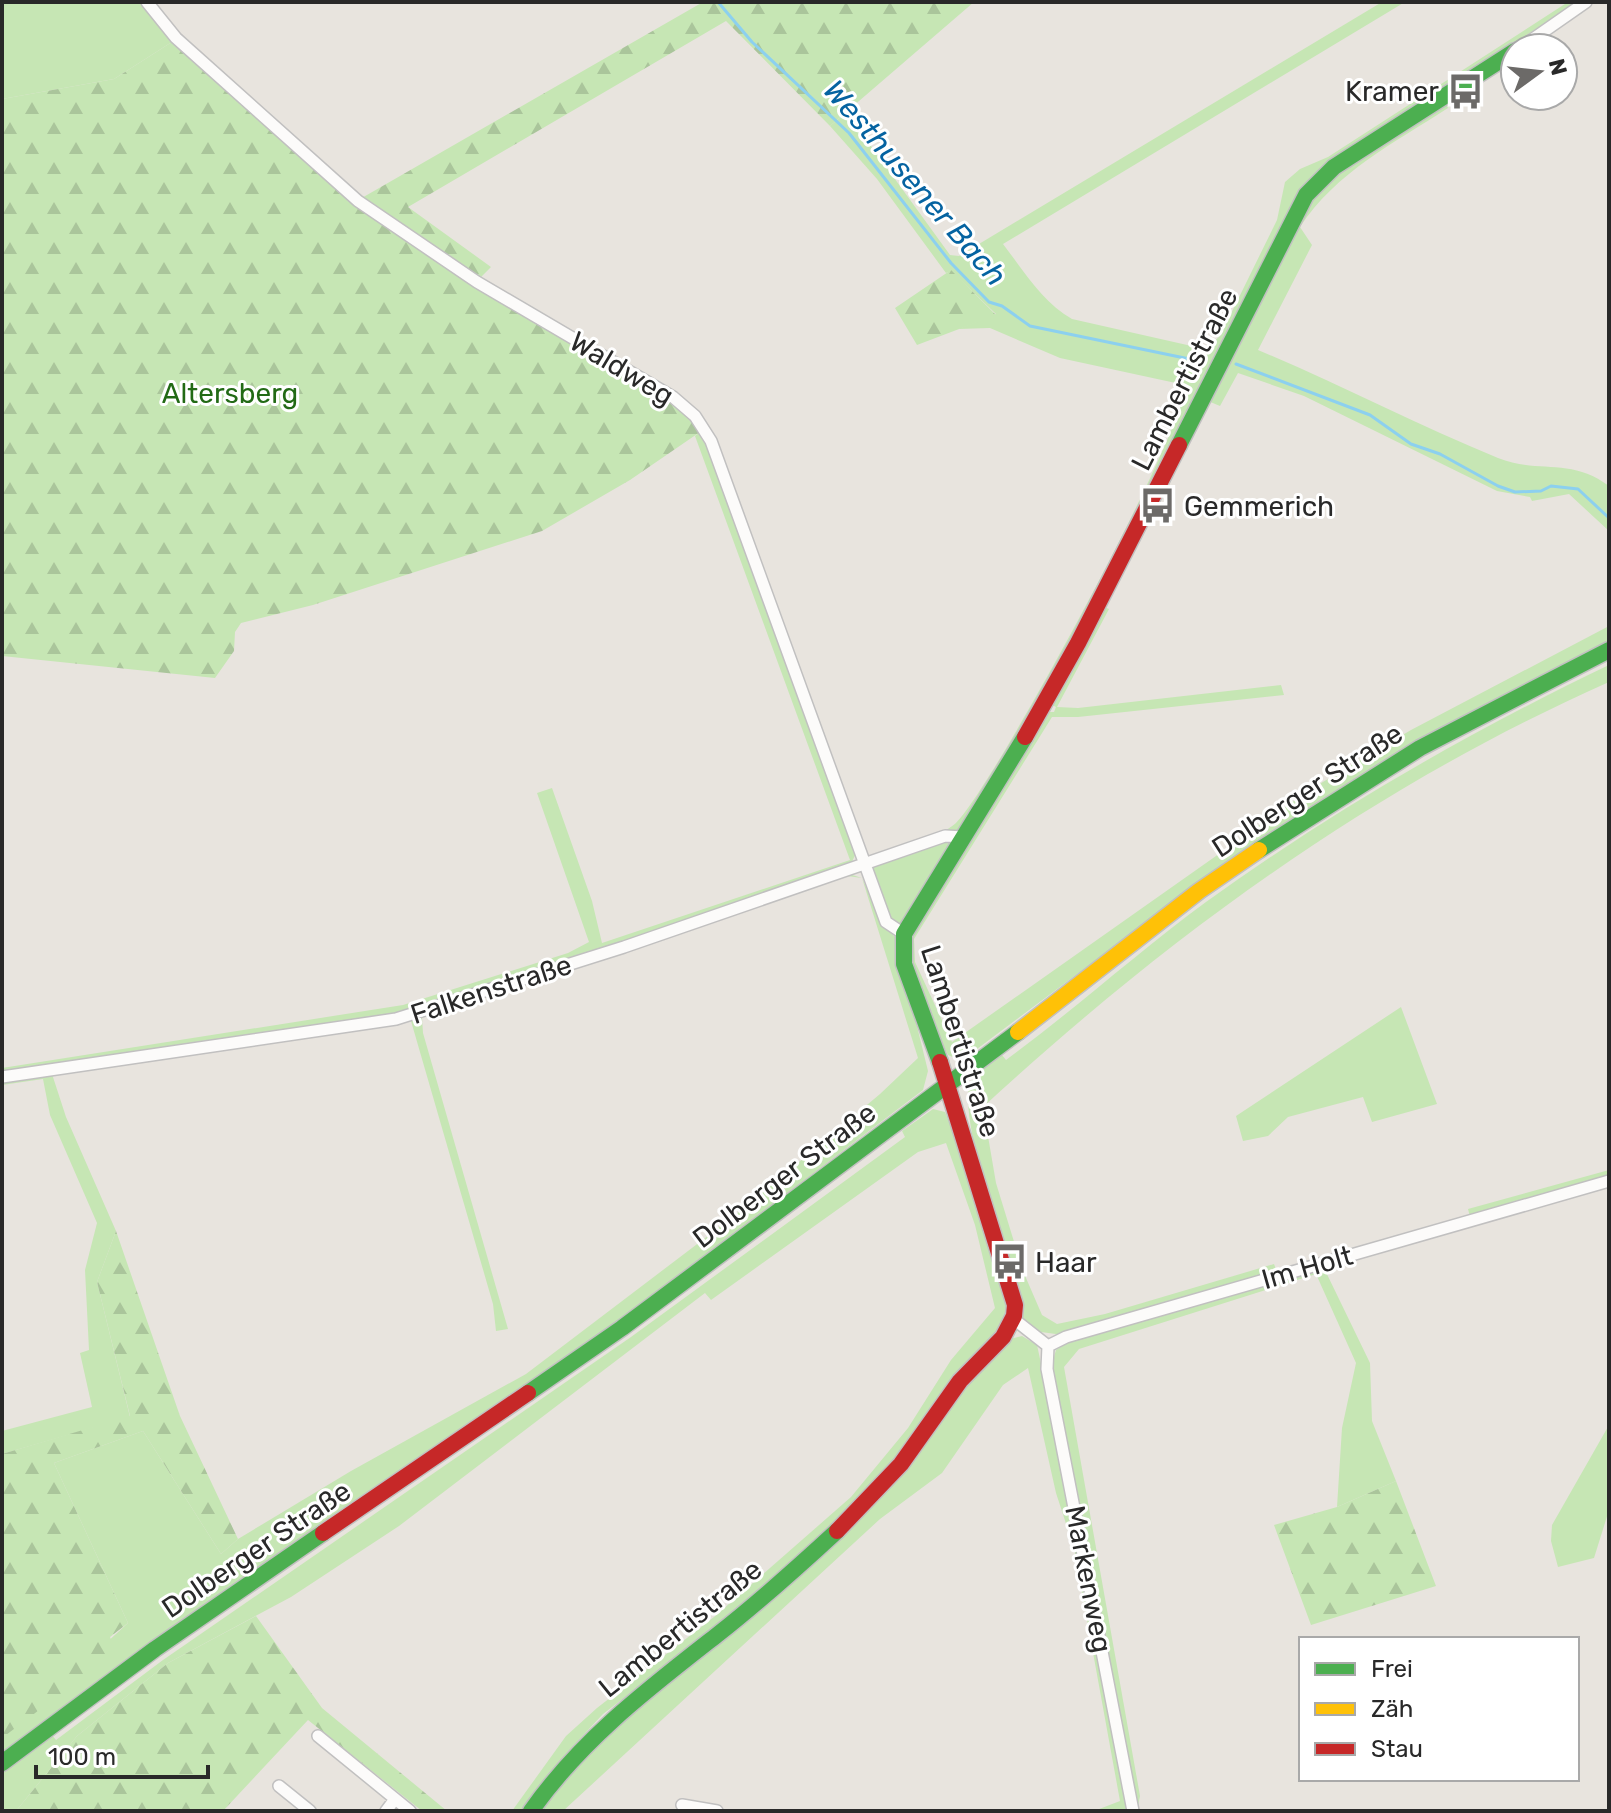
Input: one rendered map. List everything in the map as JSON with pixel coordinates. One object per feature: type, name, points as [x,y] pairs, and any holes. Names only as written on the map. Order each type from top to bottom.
[{"type":"street","name":"Waldweg","points":[[147,2],[176,38],[358,201],[477,282],[673,397],[695,416],[711,441],[886,922],[904,934]]},
{"type":"street","name":"Lambertistraße","points":[[1544,32],[1586,2]]},
{"type":"street","name":"Lambertistraße","points":[[531,1811],[567,1759],[607,1719],[749,1610],[876,1493],[922,1439],[959,1383],[1009,1331],[1015,1320],[1015,1305],[949,1084],[904,964],[904,934],[1078,643],[1306,195],[1334,167],[1499,62]]},
{"type":"street","name":"Dolberger Straße","points":[[2,1763],[155,1649],[585,1355],[949,1084],[1199,891],[1324,806],[1420,748],[1609,650]]},
{"type":"street","name":"Falkenstraße","points":[[2,1077],[396,1019],[624,947],[945,836],[964,837]]},
{"type":"street","name":"Im Holt","points":[[1048,1346],[1066,1337],[1609,1181]]},
{"type":"street","points":[[1015,1320],[1048,1346]]},
{"type":"street","name":"Markenweg","points":[[1048,1346],[1047,1369],[1133,1811]]},
{"type":"street","points":[[318,1736],[410,1811]]},
{"type":"street","points":[[279,1786],[310,1811]]},
{"type":"street","points":[[386,1811],[395,1799]]},
{"type":"street","points":[[682,1805],[717,1811]]},
{"type":"green space","points":[[2,2],[144,2],[175,40],[114,79],[2,99]]},
{"type":"green space","name":"Altersberg","points":[[703,2],[974,2],[830,126],[726,21],[408,207],[491,267],[480,278],[671,400],[690,416],[700,432],[630,480],[542,531],[313,605],[241,623],[235,632],[234,651],[215,678],[2,656],[2,99],[114,79],[175,40],[360,199]]},
{"type":"green space","points":[[1382,2],[1405,2],[1003,244],[1043,295],[1072,319],[1196,347],[1210,345],[1220,336],[1277,220],[1285,182],[1300,169],[1328,157],[1499,47],[1499,53],[1324,168],[1031,718],[962,829],[941,833],[956,823],[977,795],[1086,606],[1155,467],[1177,415],[1185,385],[1060,358],[990,328],[958,329],[996,314],[951,271],[946,273],[877,179],[830,126],[843,115],[871,146],[950,255],[959,256]]},
{"type":"green space","points":[[1568,2],[1577,2],[1531,32],[1522,32]]},
{"type":"green space","points":[[1445,102],[1448,108],[1348,174],[1314,208],[1300,227],[1312,245],[1258,350],[1498,458],[1513,463],[1568,469],[1595,477],[1609,486],[1609,531],[1569,494],[1532,501],[1530,497],[1497,491],[1304,396],[1238,373],[1220,406],[1208,401],[1287,236],[1319,189],[1361,154]]},
{"type":"green space","points":[[951,270],[996,315],[917,345],[895,308]]},
{"type":"green space","points":[[700,432],[708,445],[856,853],[851,864],[623,944],[393,1015],[2,1074],[2,1068],[403,1005],[568,953],[589,942],[537,793],[552,788],[592,901],[602,943],[850,860],[695,436]]},
{"type":"green space","points":[[1104,607],[1109,609],[1057,707],[1078,708],[1281,685],[1284,695],[1078,717],[1052,717],[914,939],[915,962],[952,1042],[1311,789],[1411,730],[1609,626],[1609,641],[1416,743],[1196,885],[973,1052],[957,1059],[948,1055],[919,992],[911,959],[914,926],[1048,712],[1054,712],[1056,707],[1052,705]]},
{"type":"green space","points":[[1609,665],[1609,682],[1522,723],[1438,768],[1278,869],[1127,982],[983,1107],[996,1183],[1023,1271],[1042,1315],[1057,1324],[1105,1314],[1274,1264],[1277,1272],[1063,1335],[1041,1332],[1023,1319],[971,1130],[968,1103],[970,1085],[976,1076],[1002,1055],[1006,1060],[1206,902],[1302,836],[1453,745]]},
{"type":"green space","points":[[949,840],[952,843],[905,920],[900,924],[890,921],[871,867]]},
{"type":"green space","points":[[849,874],[862,878],[847,876],[422,1018],[423,1033],[508,1329],[496,1331],[493,1304],[411,1021],[290,1039],[421,1018]]},
{"type":"green space","points":[[862,878],[882,923],[895,937],[928,1071],[923,1090],[615,1324],[2,1753],[2,1738],[128,1623],[54,1463],[143,1431],[221,1554],[238,1539],[351,1471],[526,1374],[742,1210],[880,1094],[918,1058]]},
{"type":"green space","points":[[1401,1007],[1437,1104],[1372,1122],[1363,1097],[1288,1117],[1268,1136],[1243,1141],[1236,1116]]},
{"type":"green space","points":[[52,1074],[66,1117],[116,1231],[97,1282],[130,1417],[2,1454],[2,1431],[92,1407],[80,1353],[89,1350],[85,1270],[97,1223],[50,1115],[43,1079],[2,1085],[2,1081]]},
{"type":"green space","points":[[933,1109],[945,1112],[966,1164],[1008,1308],[1001,1327],[955,1380],[918,1437],[871,1489],[746,1605],[603,1714],[563,1757],[525,1811],[512,1811],[566,1736],[714,1617],[851,1497],[908,1428],[951,1360],[995,1308],[975,1225],[946,1143],[918,1152],[711,1300],[705,1293],[399,1526],[291,1597],[168,1663],[77,1736],[16,1811],[2,1811],[2,1772],[51,1734],[56,1740],[163,1660],[631,1337],[905,1137],[902,1131]]},
{"type":"green space","points":[[1609,1170],[1609,1178],[1470,1217],[1468,1209]]},
{"type":"green space","points":[[116,1231],[180,1416],[238,1539],[221,1554],[143,1431],[54,1463],[128,1623],[110,1637],[116,1652],[2,1738],[2,1454],[130,1416],[97,1282]]},
{"type":"green space","points":[[1323,1266],[1370,1363],[1372,1421],[1396,1481],[1337,1507],[1342,1428],[1356,1363],[1316,1274],[1079,1349],[1064,1367],[1140,1796],[1137,1811],[1051,1367],[1056,1350],[1068,1342]]},
{"type":"green space","points":[[1022,1336],[1037,1345],[1081,1547],[1129,1810],[1094,1811],[1120,1801],[1074,1548],[1056,1493],[1028,1368],[1003,1385],[942,1473],[880,1519],[563,1811],[537,1811],[611,1724],[752,1615],[962,1388],[1010,1339]]},
{"type":"green space","points":[[1609,1425],[1609,1510],[1594,1558],[1558,1567],[1551,1541],[1552,1525]]},
{"type":"green space","points":[[1396,1481],[1436,1586],[1311,1625],[1274,1525],[1337,1507]]},
{"type":"green space","points":[[256,1616],[322,1708],[447,1811],[422,1811],[308,1720],[223,1811],[16,1811],[77,1736],[168,1663]]},
{"type":"waterway","name":"Westhusener Bach","points":[[718,2],[752,42],[849,133],[951,263],[989,302],[1002,306],[1030,326],[1204,362]]},
{"type":"waterway","name":"Westhusener Bach","points":[[1236,364],[1370,415],[1411,444],[1440,454],[1498,486],[1515,492],[1541,491],[1551,486],[1578,489],[1609,518]]},
{"type":"traffic: fast","points":[[1179,445],[1306,195],[1334,167],[1499,61]]},
{"type":"traffic: fast","points":[[1259,850],[1420,748],[1609,650]]},
{"type":"traffic: fast","points":[[940,1062],[904,964],[904,934],[1025,737]]},
{"type":"traffic: fast","points":[[528,1393],[622,1328],[1018,1032]]},
{"type":"traffic: fast","points":[[531,1811],[572,1761],[617,1716],[748,1610],[837,1531]]},
{"type":"traffic: fast","points":[[2,1763],[155,1649],[323,1533]]},
{"type":"traffic: slow","points":[[1018,1032],[1199,891],[1259,850]]},
{"type":"traffic: jam","points":[[1025,737],[1078,643],[1179,445]]},
{"type":"traffic: jam","points":[[837,1531],[901,1464],[960,1381],[1003,1337],[1014,1316],[1015,1305],[940,1062]]},
{"type":"traffic: jam","points":[[323,1533],[528,1393]]},
{"type":"place","name":"Kramer","points":[[1465,91]]},
{"type":"place","name":"Gemmerich","points":[[1158,506]]},
{"type":"place","name":"Haar","points":[[1009,1262]]}]
